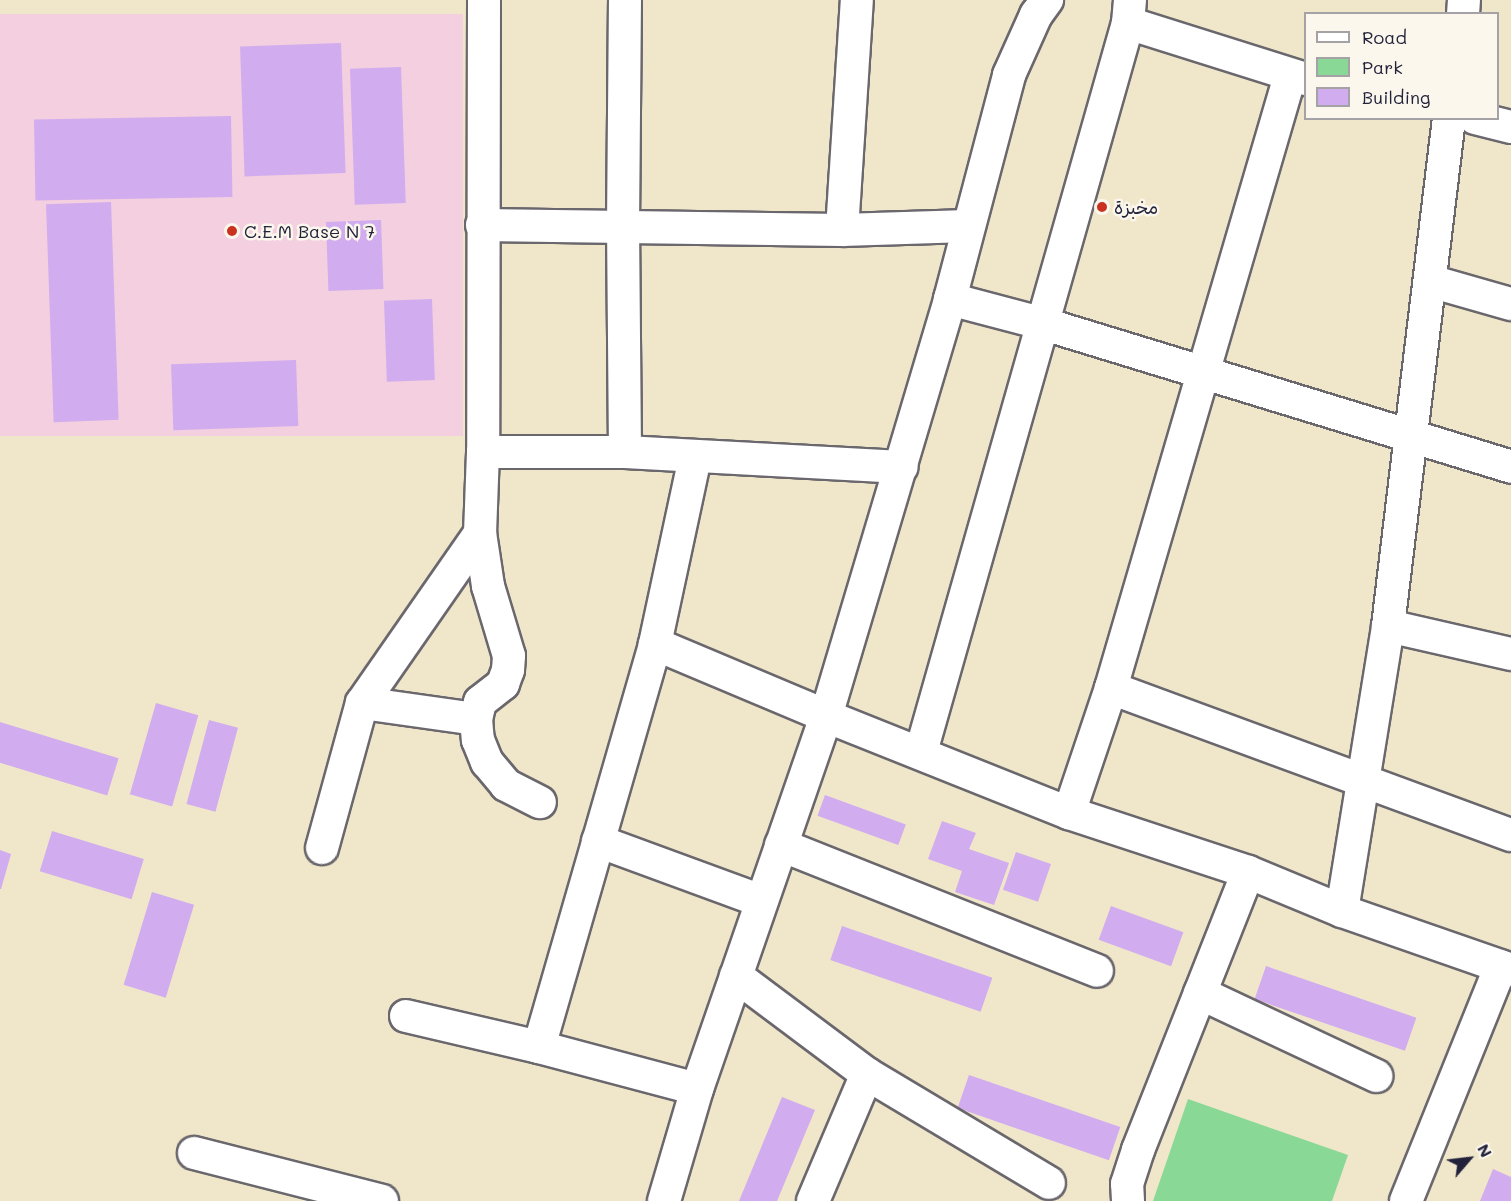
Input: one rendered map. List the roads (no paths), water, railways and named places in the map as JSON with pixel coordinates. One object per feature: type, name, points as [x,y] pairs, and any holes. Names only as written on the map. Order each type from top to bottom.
[{"type":"street","points":[[484,0],[483,452],[480,533],[488,586],[509,656],[508,670],[503,684],[480,702],[476,719],[478,740],[487,762],[506,786],[540,802]]},
{"type":"street","points":[[625,0],[623,227],[625,452]]},
{"type":"street","points":[[842,230],[857,0]]},
{"type":"street","points":[[664,1201],[697,1089],[826,716],[902,467],[950,299],[1009,75],[1036,15],[1047,0]]},
{"type":"street","points":[[921,752],[1129,12],[1298,78],[1205,373],[1111,688],[1069,813]]},
{"type":"street","points":[[1342,911],[1388,626],[1449,120]]},
{"type":"street","points":[[1483,120],[1511,127]]},
{"type":"street","points":[[482,225],[842,230],[968,226]]},
{"type":"street","points":[[1430,280],[1511,304]]},
{"type":"street","points":[[950,299],[1041,323],[1412,439],[1511,467]]},
{"type":"street","points":[[483,452],[625,452],[902,467]]},
{"type":"street","points":[[539,1047],[655,645],[695,457]]},
{"type":"street","points":[[322,848],[362,703],[480,533]]},
{"type":"street","points":[[1388,626],[1511,654]]},
{"type":"street","points":[[655,645],[1069,813],[1248,872],[1342,911],[1506,968],[1406,1201]]},
{"type":"street","points":[[1111,688],[1364,783],[1511,835]]},
{"type":"street","points":[[362,703],[476,719]]},
{"type":"street","points":[[598,841],[761,902]]},
{"type":"street","points":[[781,845],[1097,971]]},
{"type":"street","points":[[1128,1201],[1127,1184],[1138,1150],[1248,872]]},
{"type":"street","points":[[735,976],[867,1074],[1049,1183]]},
{"type":"street","points":[[1200,993],[1376,1076]]},
{"type":"street","points":[[406,1016],[539,1047],[697,1089]]},
{"type":"street","points":[[813,1201],[867,1074]]},
{"type":"street","points":[[194,1153],[382,1201]]},
{"type":"place","name":"مخبزة","points":[[1102,207]]},
{"type":"place","name":"C.E.M Base N 7","points":[[232,231]]}]
